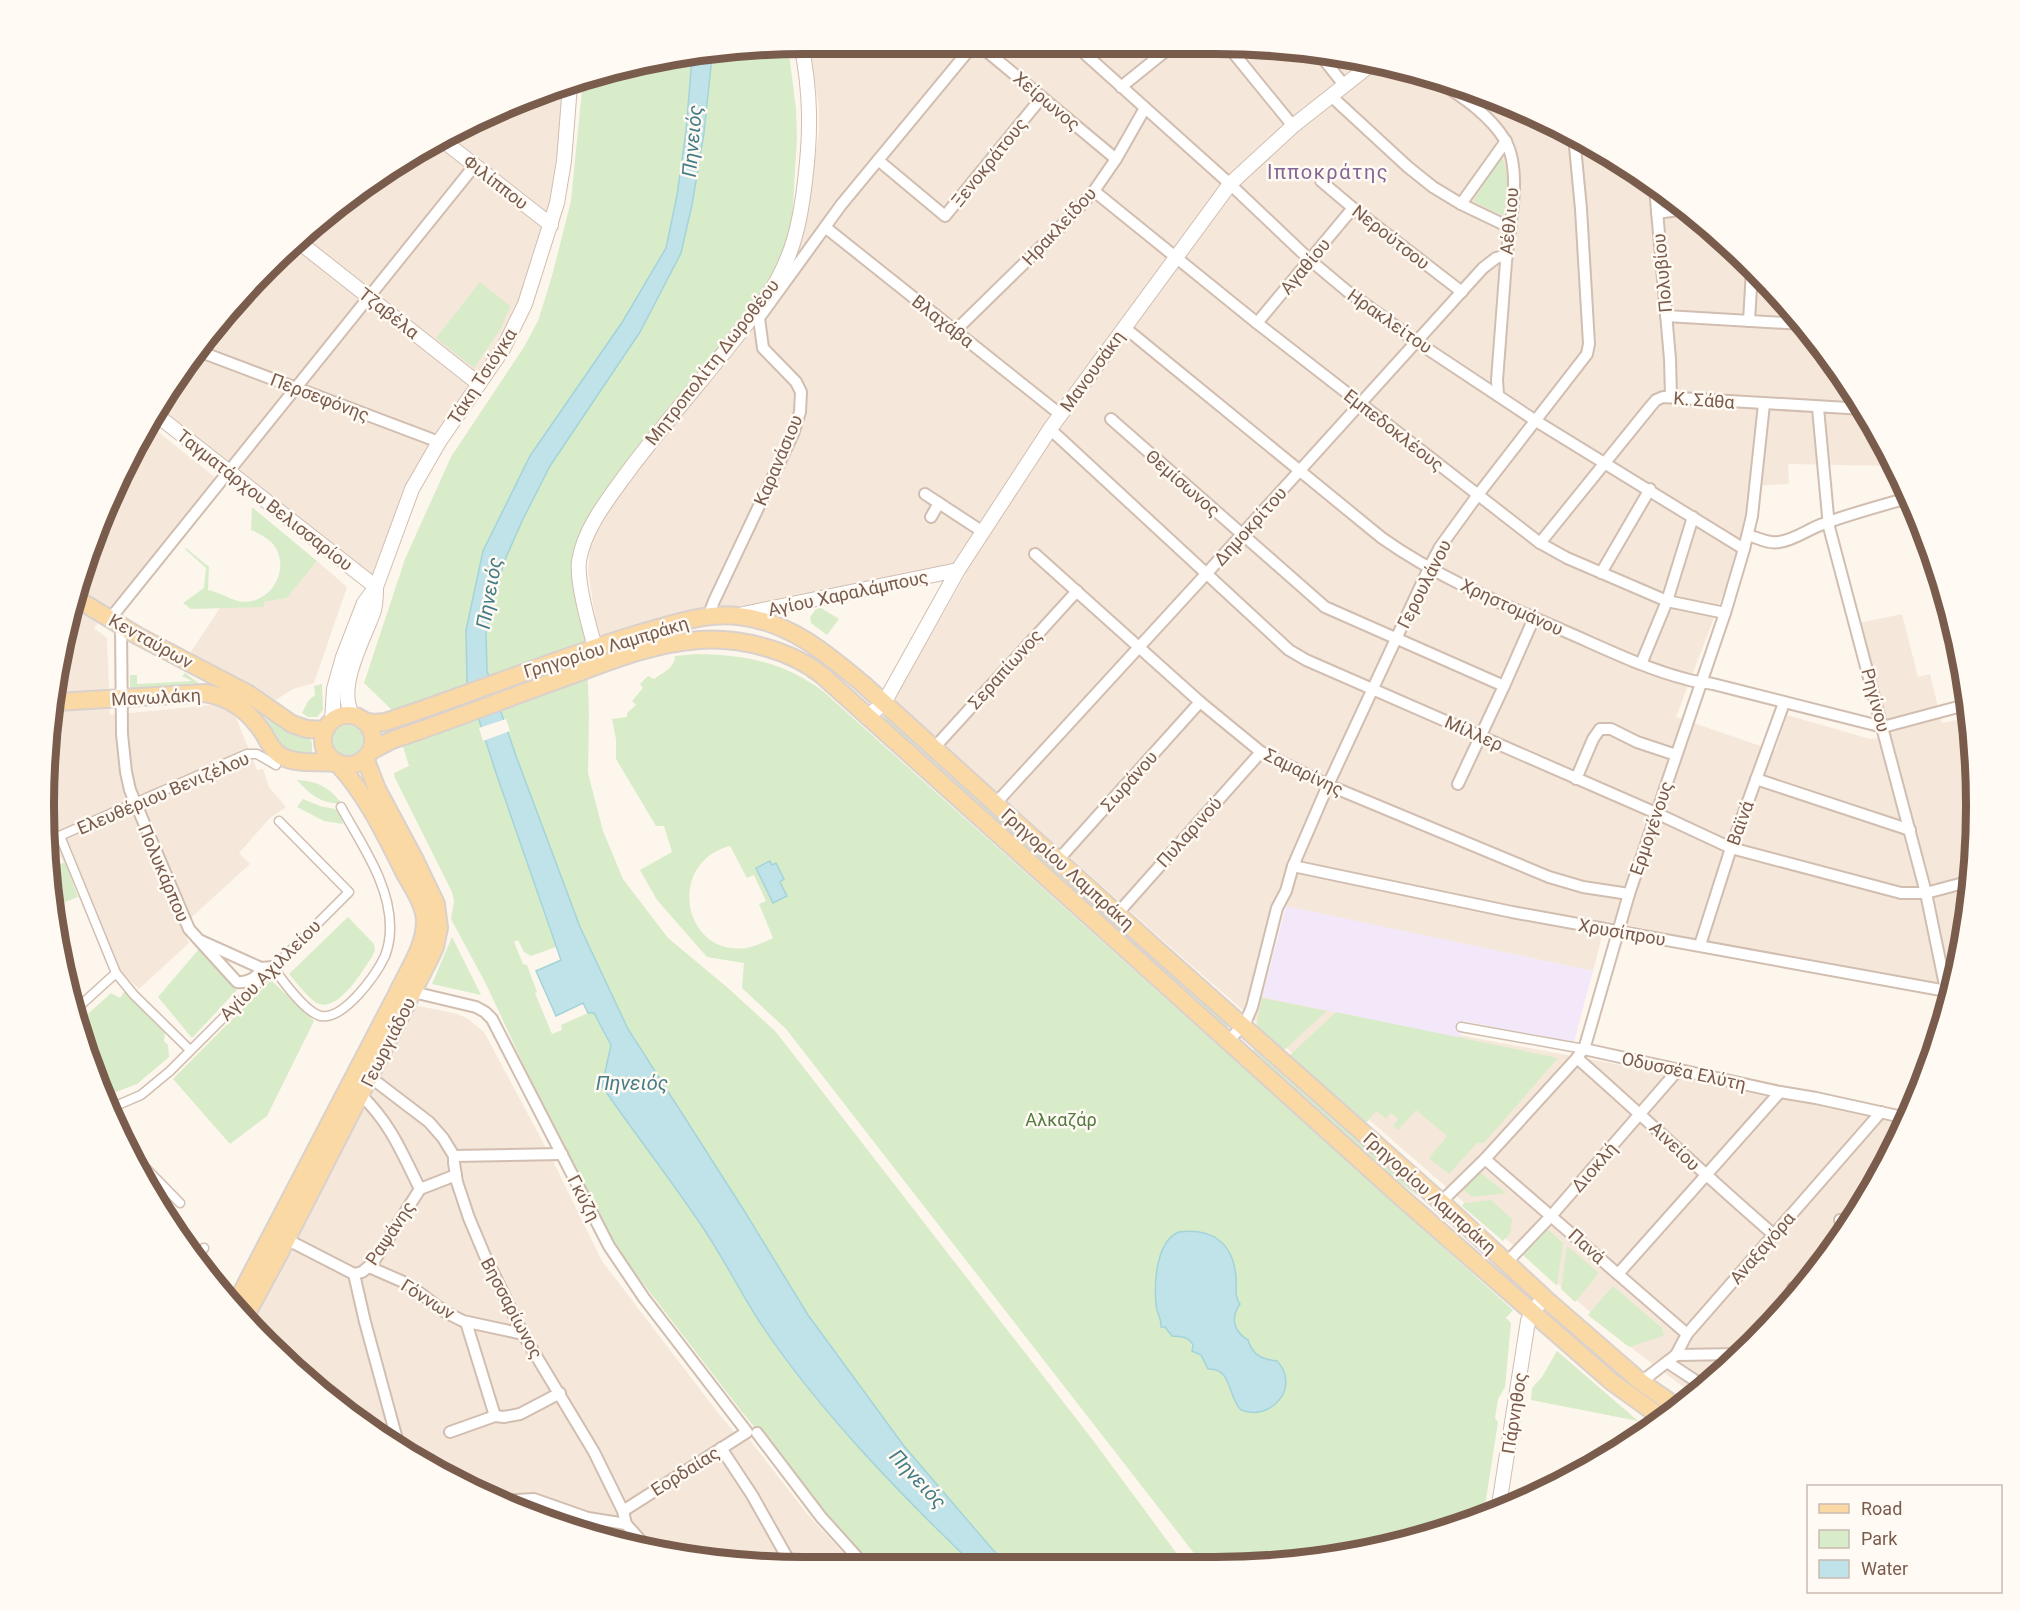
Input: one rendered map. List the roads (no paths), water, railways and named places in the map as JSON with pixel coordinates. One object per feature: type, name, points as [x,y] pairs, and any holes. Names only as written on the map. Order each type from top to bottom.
[{"type":"main road","name":"Κενταύρων","points":[[83,602],[247,693],[292,724],[307,729],[328,725]]},
{"type":"main road","name":"Γρηγορίου Λαμπράκη","points":[[359,718],[379,723],[391,720],[591,649],[664,627],[708,617],[737,616],[778,626],[812,643],[884,703],[1059,859],[1545,1298],[1641,1382],[1671,1403]]},
{"type":"main road","name":"Γρηγορίου Λαμπράκη","points":[[368,754],[397,738],[597,665],[651,649],[689,641],[711,639],[739,642],[774,651],[806,664],[823,676],[991,829],[1044,873],[1228,1042],[1493,1277],[1530,1317],[1656,1413]]},
{"type":"main road","name":"Μανωλάκη","points":[[61,702],[212,694],[247,711],[274,750],[281,756],[301,762],[336,763]]},
{"type":"main road","points":[[342,716],[359,718],[369,727],[372,735],[368,754],[351,765],[336,763],[327,756],[322,740],[328,725],[342,716]]},
{"type":"main road","name":"Γεωργιάδου","points":[[248,1309],[279,1236],[432,916],[435,900],[377,789],[368,754]]},
{"type":"main road","name":"Γεωργιάδου","points":[[239,1300],[279,1236],[361,1095],[435,947],[438,933],[432,916],[418,898],[363,797],[336,763]]},
{"type":"main road","points":[[1493,1277],[1507,1262]]},
{"type":"street","name":"Μητροπολίτη Δωροθέου","points":[[759,313],[789,257],[801,217],[809,148],[810,109],[803,54]]},
{"type":"street","name":"Μητροπολίτη Δωροθέου","points":[[597,665],[591,649],[579,561],[585,540],[608,499],[648,445],[813,246],[825,227],[878,160],[968,54]]},
{"type":"street","name":"Χείρωνος","points":[[988,54],[1116,159]]},
{"type":"street","name":"Ηρακλείτου","points":[[1085,54],[1230,184],[1310,260],[1347,291],[1417,342],[1536,421],[1650,489],[1744,549]]},
{"type":"street","points":[[1121,87],[1162,54]]},
{"type":"street","points":[[1235,55],[1293,126]]},
{"type":"street","points":[[1326,62],[1344,85]]},
{"type":"street","name":"Μανουσάκη","points":[[867,717],[884,703],[958,570],[1050,429],[1230,184],[1293,126],[1365,69]]},
{"type":"street","name":"Τάκη Τσιόγκα","points":[[359,718],[348,704],[348,681],[374,610],[376,586],[408,497],[439,442],[503,349],[520,317],[559,195],[569,92]]},
{"type":"street","points":[[1331,96],[1408,167],[1441,193],[1511,228]]},
{"type":"street","name":"Αέθλιου","points":[[1460,96],[1485,117],[1506,141],[1513,169],[1511,228],[1497,380],[1498,394]]},
{"type":"street","name":"Ξενοκράτους","points":[[878,160],[945,216],[1042,97]]},
{"type":"street","name":"Ηρακλείδου","points":[[955,331],[1048,240],[1094,191],[1116,159],[1145,108]]},
{"type":"street","points":[[1461,204],[1506,141]]},
{"type":"street","name":"Φιλίππου","points":[[449,145],[551,225]]},
{"type":"street","name":"Γερουλάνου","points":[[1228,1042],[1243,1025],[1252,1007],[1277,908],[1286,891],[1293,866],[1328,785],[1440,547],[1583,361],[1589,344],[1575,147]]},
{"type":"street","points":[[115,622],[228,471],[475,165]]},
{"type":"street","name":"Νερούτσου","points":[[1321,181],[1462,291]]},
{"type":"street","name":"Εμπεδοκλέους","points":[[1094,191],[1257,323],[1540,543],[1666,601],[1725,613]]},
{"type":"street","name":"Πολυβίου","points":[[1656,198],[1670,359],[1671,397]]},
{"type":"street","name":"Αγαθίου","points":[[1257,323],[1353,208]]},
{"type":"street","points":[[1657,213],[1674,211]]},
{"type":"street","name":"Βλαχάβα","points":[[825,227],[1061,415]]},
{"type":"street","name":"Τζαβέλα","points":[[304,246],[479,384]]},
{"type":"street","name":"Δημοκρίτου","points":[[996,803],[1488,263],[1507,255]]},
{"type":"street","points":[[1749,321],[1751,280]]},
{"type":"street","name":"Καρανάσιου","points":[[708,617],[793,434],[800,412],[802,399],[799,387],[763,348],[759,313]]},
{"type":"street","points":[[1666,316],[1791,323]]},
{"type":"street","name":"Χρηστομάνου","points":[[1124,327],[1382,538],[1407,556],[1481,594],[1641,664],[1686,679],[1883,727],[1960,707]]},
{"type":"street","name":"Περσεφόνης","points":[[205,354],[439,442]]},
{"type":"street","name":"Κ. Σάθα","points":[[1540,543],[1656,400],[1671,397],[1852,409]]},
{"type":"street","name":"Ερμογένους","points":[[1441,1202],[1485,1159],[1581,1053],[1629,894],[1725,613],[1748,535],[1764,404]]},
{"type":"street","name":"Ρηγίνου","points":[[1818,408],[1828,522],[1910,830],[1946,977]]},
{"type":"street","name":"Ταγματάρχου Βελισσαρίου","points":[[162,418],[376,586]]},
{"type":"street","name":"Θεμίσωνος","points":[[1111,419],[1325,607],[1504,686]]},
{"type":"street","name":"Μίλλερ","points":[[1050,429],[1289,650],[1313,663],[1731,848],[1894,892],[1926,892],[1962,883]]},
{"type":"street","points":[[1601,573],[1650,489]]},
{"type":"street","points":[[925,494],[983,532]]},
{"type":"street","points":[[1748,535],[1778,542],[1828,522],[1901,500]]},
{"type":"street","points":[[931,517],[939,503]]},
{"type":"street","points":[[1641,664],[1666,601],[1693,517]]},
{"type":"street","name":"Σαμαρίνης","points":[[1035,554],[1200,702],[1261,752],[1328,785],[1557,880],[1583,887],[1629,894]]},
{"type":"street","name":"Αγίου Χαραλάμπους","points":[[737,616],[958,570]]},
{"type":"street","name":"Τάκη Τσιόγκα","points":[[328,725],[334,689],[343,657],[364,603],[376,586]]},
{"type":"street","name":"Σεραπίωνος","points":[[934,748],[1077,591]]},
{"type":"street","points":[[1458,784],[1534,618]]},
{"type":"street","name":"Πολυκάρπου","points":[[115,622],[126,772],[135,803],[189,930],[237,982],[244,983],[252,979],[260,973],[261,968]]},
{"type":"street","name":"Σωράνου","points":[[1059,859],[1200,702]]},
{"type":"street","name":"Βαϊνά","points":[[1700,945],[1731,848],[1784,703]]},
{"type":"street","points":[[1576,779],[1593,739],[1600,729],[1611,729],[1637,742],[1676,755]]},
{"type":"street","name":"Πυλαρινού","points":[[1118,913],[1261,752]]},
{"type":"street","name":"Ελευθέριου Βενιζέλου","points":[[55,838],[248,754],[257,754],[276,765]]},
{"type":"street","points":[[1756,779],[1910,830]]},
{"type":"street","points":[[273,968],[308,1009],[326,1016],[339,1012],[351,1002],[373,974],[386,952],[390,928],[386,899],[374,867],[341,807]]},
{"type":"street","name":"Αγίου Αχιλλείου","points":[[117,1105],[141,1095],[170,1071],[349,892],[279,821]]},
{"type":"street","points":[[60,836],[116,973],[134,995],[190,1050]]},
{"type":"street","name":"Χρυσίπpου","points":[[1293,866],[1619,932],[1943,990]]},
{"type":"street","name":"Πολυκάρπου","points":[[197,940],[261,968],[273,968]]},
{"type":"street","points":[[81,1004],[116,973]]},
{"type":"street","name":"Γκύζη","points":[[413,992],[476,1007],[488,1014],[499,1030],[614,1255],[644,1298],[752,1433],[857,1557]]},
{"type":"street","name":"Οδυσσέα Ελύτη","points":[[1461,1027],[1898,1116]]},
{"type":"street","name":"Αινείου","points":[[1581,1053],[1706,1176],[1773,1234]]},
{"type":"street","name":"Διοκλή","points":[[1507,1262],[1552,1215],[1678,1070]]},
{"type":"street","name":"Βησσαρίωνος","points":[[370,1077],[429,1122],[443,1138],[454,1156],[462,1198],[485,1256],[523,1334],[594,1452],[626,1524],[638,1538]]},
{"type":"street","points":[[1618,1274],[1780,1092]]},
{"type":"street","points":[[361,1095],[377,1110],[392,1131],[420,1189]]},
{"type":"street","name":"Αναξαγόρα","points":[[1641,1382],[1672,1359],[1688,1334],[1881,1112]]},
{"type":"street","points":[[454,1156],[562,1154]]},
{"type":"street","name":"Πανά","points":[[1485,1159],[1688,1334]]},
{"type":"street","points":[[151,1173],[180,1203]]},
{"type":"street","name":"Ραψάνης","points":[[354,1274],[369,1268],[420,1189],[456,1175]]},
{"type":"street","points":[[279,1236],[354,1274],[396,1435]]},
{"type":"street","points":[[201,1252],[204,1248]]},
{"type":"street","name":"Γόννων","points":[[369,1268],[408,1284],[445,1312],[466,1322],[523,1334]]},
{"type":"street","points":[[1530,1317],[1545,1298]]},
{"type":"street","name":"Πάρνηθος","points":[[1500,1501],[1530,1317]]},
{"type":"street","points":[[466,1322],[495,1416]]},
{"type":"street","points":[[1672,1359],[1727,1355]]},
{"type":"street","points":[[1672,1359],[1698,1381]]},
{"type":"street","points":[[450,1432],[495,1416],[520,1414],[560,1394]]},
{"type":"street","name":"Εορδαίας","points":[[622,1511],[721,1448],[752,1433]]},
{"type":"street","points":[[721,1448],[752,1495],[786,1556]]},
{"type":"street","points":[[518,1500],[534,1499],[588,1518],[626,1524]]},
{"type":"water","name":"Πηνειός","points":[[712,60],[704,133],[681,253],[640,332],[550,466],[523,519],[504,562],[486,632],[487,671],[580,927],[628,1029],[808,1315],[904,1446],[1000,1557],[966,1557],[889,1480],[833,1418],[759,1321],[704,1229],[602,1086],[611,1045],[594,1013],[588,1013],[583,1003],[556,1016],[536,971],[561,960],[467,682],[466,630],[483,551],[530,456],[623,321],[666,248],[677,195],[686,131],[692,63]]},
{"type":"water","points":[[770,861],[772,865],[776,863],[784,879],[780,882],[787,896],[773,903],[756,868]]},
{"type":"water","points":[[1191,1231],[1211,1236],[1219,1240],[1231,1255],[1236,1277],[1237,1298],[1240,1304],[1234,1319],[1237,1329],[1248,1340],[1255,1353],[1263,1358],[1277,1361],[1284,1371],[1286,1381],[1280,1399],[1263,1411],[1241,1410],[1226,1378],[1216,1370],[1208,1369],[1201,1355],[1192,1351],[1193,1345],[1189,1340],[1172,1336],[1165,1327],[1161,1327],[1156,1307],[1156,1274],[1165,1244],[1179,1232]]},
{"type":"district","name":"Ιπποκράτης","points":[[1328,172]]},
{"type":"park label","name":"Αλκαζάρ","points":[[1061,1119]]}]
